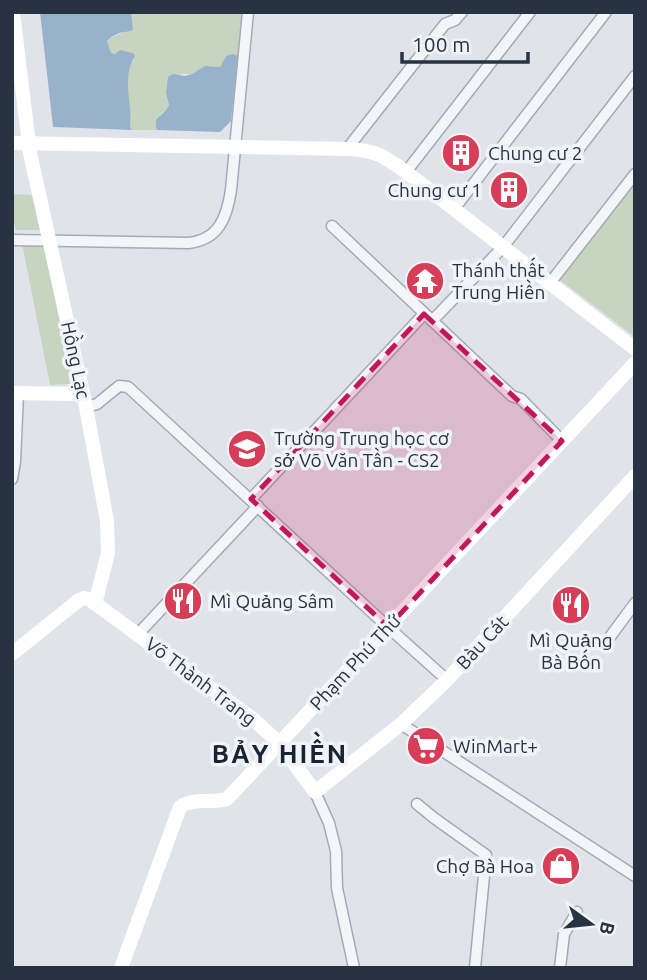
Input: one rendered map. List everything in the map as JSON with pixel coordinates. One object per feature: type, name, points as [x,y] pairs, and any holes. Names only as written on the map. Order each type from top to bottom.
[{"type":"street","name":"Hồng Lạc","points":[[13,12],[28,144],[102,488],[108,537],[105,566],[95,604]]},
{"type":"street","points":[[12,240],[183,243],[197,242],[215,232],[228,207],[231,190],[248,12]]},
{"type":"street","points":[[347,149],[445,24],[455,20],[463,12]]},
{"type":"street","points":[[406,172],[530,12]]},
{"type":"street","points":[[454,209],[606,12]]},
{"type":"street","points":[[138,634],[254,503],[428,318],[503,247],[635,76]]},
{"type":"street","points":[[12,143],[347,149],[377,153],[406,172],[635,349]]},
{"type":"street","points":[[550,283],[635,174]]},
{"type":"street","points":[[332,226],[512,397],[521,399],[562,441]]},
{"type":"street","name":"Phạm Phú Thứ","points":[[121,968],[182,805],[187,802],[218,802],[228,799],[635,363]]},
{"type":"street","points":[[12,479],[15,462],[15,393],[99,402],[119,386],[126,386],[447,680]]},
{"type":"street","name":"Bàu Cát","points":[[315,792],[401,724],[447,680],[635,476]]},
{"type":"street","points":[[12,654],[79,600],[86,598],[95,604]]},
{"type":"street","points":[[610,637],[635,603]]},
{"type":"street","name":"Võ Thành Trang","points":[[95,604],[242,709],[279,744],[315,792],[332,832],[336,851],[337,888],[354,968]]},
{"type":"street","points":[[401,724],[635,876]]},
{"type":"street","points":[[417,804],[486,855],[475,968]]},
{"type":"street","points":[[560,968],[564,934],[577,912]]},
{"type":"highlighted area","points":[[424,314],[562,441],[388,627],[251,499]]},
{"type":"green space","points":[[131,12],[242,12],[238,56],[226,56],[220,67],[205,66],[192,74],[181,74],[166,93],[169,105],[161,113],[157,130],[132,130],[130,127],[128,81],[130,65],[134,59],[111,53],[107,41],[133,29]]},
{"type":"green space","points":[[635,183],[635,337],[560,280]]},
{"type":"green space","points":[[12,194],[35,195],[41,230],[16,230],[12,215]]},
{"type":"green space","points":[[22,243],[47,247],[73,378],[70,384],[50,385]]},
{"type":"water","points":[[40,12],[131,12],[133,29],[119,33],[107,41],[111,53],[115,54],[120,50],[135,56],[128,81],[132,130],[53,127]]},
{"type":"water","points":[[226,56],[238,56],[231,121],[220,132],[157,130],[156,120],[169,105],[166,93],[168,77],[173,74],[192,74],[205,66],[220,67]]},
{"type":"place","name":"Chung cư 2","points":[[461,153]]},
{"type":"place","name":"Chung cư 1","points":[[509,190]]},
{"type":"place","name":"Thánh thất Trung Hiền","points":[[425,281]]},
{"type":"place","name":"Trường Trung học cơ sở Võ Văn Tần - CS2","points":[[247,449]]},
{"type":"place","name":"Mì Quảng Sâm","points":[[183,601]]},
{"type":"place","name":"Mì Quảng Bà Bốn","points":[[571,605]]},
{"type":"place","name":"WinMart+","points":[[426,746]]},
{"type":"place","name":"Chợ Bà Hoa","points":[[561,866]]},
{"type":"district","name":"BẢY HIỀN","points":[[280,754]]}]
